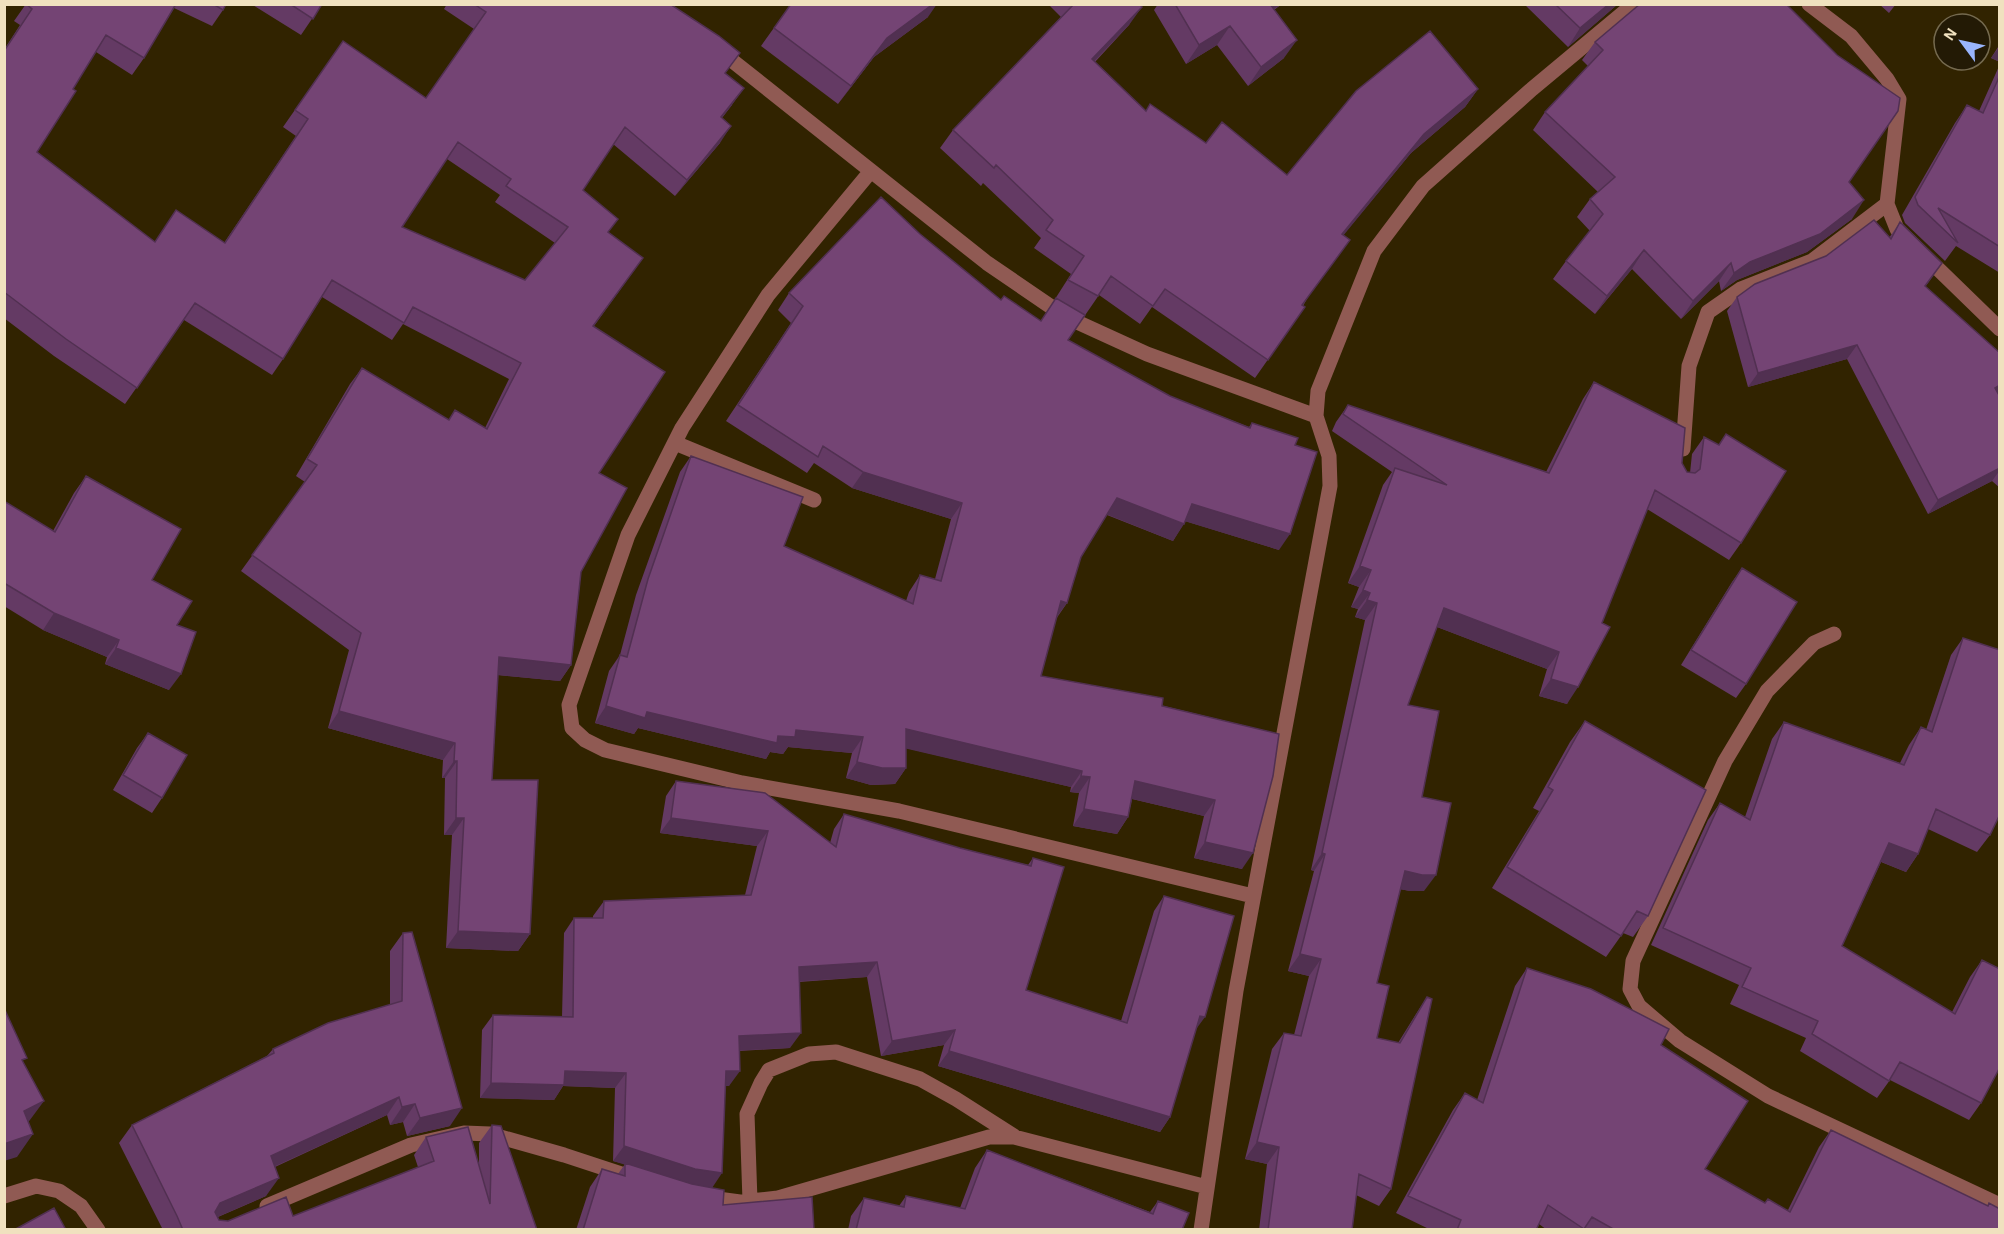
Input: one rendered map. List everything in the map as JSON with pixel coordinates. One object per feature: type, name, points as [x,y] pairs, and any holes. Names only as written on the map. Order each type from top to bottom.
[{"type":"street","points":[[1201,1230],[1236,991],[1330,486],[1329,456],[1317,416],[1318,391],[1374,251],[1423,186],[1532,89],[1634,4]]},
{"type":"street","points":[[1809,4],[1851,36],[1887,79],[1899,99],[1887,204],[1897,229],[2000,329]]},
{"type":"street","points":[[709,42],[987,263],[1066,317],[1147,354],[1317,416]]},
{"type":"street","points":[[871,171],[768,295],[682,428],[628,535],[570,705],[572,728],[585,740],[605,750],[742,783],[899,811],[1253,896]]},
{"type":"street","points":[[1682,459],[1689,366],[1708,312],[1741,289],[1812,261],[1887,204]]},
{"type":"street","points":[[675,443],[814,500]]},
{"type":"street","points":[[1834,634],[1814,643],[1767,691],[1725,761],[1633,961],[1630,989],[1639,1006],[1680,1041],[1768,1096],[2000,1205]]},
{"type":"street","points":[[750,1201],[747,1114],[769,1070],[809,1054],[836,1052],[920,1079],[956,1099],[1014,1137]]},
{"type":"street","points":[[254,1212],[411,1145],[464,1133],[490,1134],[650,1183]]},
{"type":"street","points":[[693,1195],[740,1202],[778,1198],[989,1137],[1014,1137],[1207,1187]]},
{"type":"street","points":[[4,1196],[36,1186],[59,1191],[81,1206],[98,1230]]},
{"type":"building","points":[[26,4],[176,4],[144,58],[106,35],[73,89],[76,91],[37,152],[155,242],[176,210],[225,243],[308,119],[295,110],[343,41],[426,98],[486,12],[474,4],[670,4],[719,36],[740,53],[725,73],[744,88],[721,117],[731,126],[687,180],[625,127],[583,190],[618,219],[608,232],[643,258],[593,326],[665,372],[599,473],[627,488],[581,572],[571,665],[499,657],[492,780],[538,780],[530,934],[458,931],[464,818],[456,818],[455,743],[339,711],[361,633],[252,555],[317,465],[307,459],[362,368],[449,420],[455,410],[487,429],[521,363],[413,307],[404,323],[332,280],[283,359],[195,303],[137,388],[66,339],[4,292],[4,51],[32,9]],"holes":[[[458,142],[511,179],[506,186],[568,227],[525,280],[402,227]]]},
{"type":"building","points":[[213,4],[226,4],[223,10]]},
{"type":"building","points":[[290,4],[322,4],[313,19]]},
{"type":"building","points":[[791,4],[933,4],[887,38],[851,86],[774,28]]},
{"type":"building","points":[[1074,4],[1139,4],[1142,7],[1092,59],[1146,111],[1150,104],[1206,143],[1222,122],[1287,175],[1356,91],[1430,31],[1478,89],[1424,134],[1342,234],[1350,240],[1302,305],[1305,307],[1268,360],[1165,289],[1153,306],[1111,276],[1098,296],[1068,280],[1084,256],[1046,230],[1053,220],[996,165],[994,168],[953,130]]},
{"type":"building","points":[[1175,4],[1270,4],[1297,40],[1261,67],[1230,26],[1199,45]]},
{"type":"building","points":[[1555,4],[1609,4],[1580,28]]},
{"type":"building","points":[[1640,4],[1786,4],[1837,55],[1900,98],[1898,111],[1849,182],[1864,200],[1820,234],[1750,262],[1734,273],[1731,263],[1693,301],[1644,250],[1607,296],[1566,261],[1603,214],[1590,199],[1615,177],[1545,112],[1603,50],[1595,42]]},
{"type":"building","points":[[2000,75],[2000,247],[1938,208],[1958,243],[1918,205],[1915,197],[1967,105],[1983,113]]},
{"type":"building","points":[[881,197],[920,234],[1001,300],[1004,296],[1041,321],[1056,298],[1085,315],[1068,340],[1170,396],[1250,428],[1252,423],[1298,438],[1295,445],[1317,452],[1290,534],[1192,504],[1184,524],[1117,498],[1081,557],[1067,603],[1061,601],[1041,676],[1163,698],[1162,706],[1279,734],[1273,776],[1253,853],[1205,842],[1215,800],[1135,781],[1128,817],[1084,809],[1090,777],[1081,776],[1082,771],[906,729],[906,768],[882,768],[857,762],[863,737],[796,730],[795,737],[778,736],[777,743],[647,712],[645,718],[606,706],[620,655],[627,657],[648,579],[691,456],[803,497],[784,546],[913,604],[920,575],[941,581],[962,503],[863,472],[823,446],[818,457],[738,405],[803,306],[789,293]]},
{"type":"building","points":[[1874,220],[1891,239],[1900,222],[1942,263],[1925,286],[2000,353],[2000,385],[1995,388],[2000,397],[2000,468],[1938,500],[1857,345],[1758,373],[1737,297],[1755,284],[1826,256]]},
{"type":"building","points":[[1594,382],[1685,428],[1682,463],[1687,472],[1695,473],[1700,469],[1704,437],[1719,445],[1726,434],[1786,471],[1741,543],[1655,490],[1602,623],[1610,627],[1578,687],[1551,679],[1559,652],[1444,608],[1408,705],[1439,711],[1422,797],[1451,803],[1436,875],[1405,871],[1377,983],[1389,986],[1377,1038],[1400,1043],[1427,997],[1432,999],[1391,1189],[1359,1174],[1352,1230],[1268,1230],[1279,1147],[1257,1142],[1284,1033],[1301,1036],[1321,959],[1300,954],[1325,854],[1322,853],[1377,603],[1367,600],[1370,593],[1363,590],[1371,570],[1360,566],[1395,468],[1447,485],[1343,414],[1348,405],[1549,473]]},
{"type":"building","points":[[86,476],[181,529],[152,580],[192,601],[177,625],[196,632],[181,674],[116,648],[119,640],[54,613],[4,583],[4,501],[55,532]]},
{"type":"building","points":[[1742,568],[1797,602],[1746,684],[1691,650]]},
{"type":"building","points":[[1963,638],[2000,650],[2000,814],[1990,835],[1936,809],[1918,854],[1889,843],[1842,946],[1955,1014],[1982,960],[2000,969],[2000,1067],[1981,1103],[1900,1062],[1889,1081],[1812,1034],[1818,1021],[1742,987],[1751,968],[1663,928],[1720,803],[1750,820],[1784,722],[1904,765],[1921,727],[1932,732]]},
{"type":"building","points":[[1585,721],[1706,790],[1648,916],[1637,911],[1621,936],[1507,867],[1553,790],[1548,787]]},
{"type":"building","points":[[148,733],[187,755],[162,798],[123,775]]},
{"type":"building","points":[[676,781],[765,793],[836,847],[844,814],[1031,866],[1033,858],[1064,867],[1026,990],[1127,1023],[1164,896],[1234,916],[1205,1017],[1200,1016],[1170,1117],[949,1051],[955,1030],[892,1041],[877,962],[799,967],[801,1033],[739,1036],[740,1071],[726,1071],[722,1173],[695,1169],[624,1146],[626,1073],[565,1071],[564,1085],[491,1083],[493,1015],[573,1017],[574,918],[603,918],[604,901],[751,895],[768,831],[671,818]]},
{"type":"building","points":[[412,932],[462,1108],[420,1118],[415,1104],[402,1107],[399,1097],[271,1156],[279,1178],[220,1203],[215,1212],[219,1220],[228,1221],[286,1197],[293,1216],[434,1161],[426,1137],[468,1127],[490,1204],[492,1125],[501,1126],[537,1230],[183,1230],[132,1125],[274,1053],[273,1049],[328,1023],[402,1001],[403,933]]},
{"type":"building","points":[[1527,968],[1591,989],[1669,1029],[1661,1045],[1748,1101],[1705,1169],[1765,1203],[1768,1199],[1790,1212],[1831,1130],[1988,1206],[1989,1203],[2000,1209],[2000,1230],[1615,1230],[1592,1217],[1584,1229],[1548,1205],[1536,1230],[1457,1230],[1461,1220],[1408,1196],[1465,1093],[1483,1103]]},
{"type":"building","points":[[4,1008],[27,1058],[22,1060],[44,1101],[24,1111],[33,1134],[4,1144]]},
{"type":"building","points":[[987,1150],[1153,1214],[1158,1201],[1189,1213],[1182,1230],[856,1230],[864,1198],[904,1207],[906,1196],[965,1209]]},
{"type":"building","points":[[625,1163],[692,1184],[724,1190],[723,1205],[812,1197],[814,1230],[583,1230],[602,1169],[625,1176]]},
{"type":"building","points":[[54,1208],[66,1230],[14,1230]]}]
